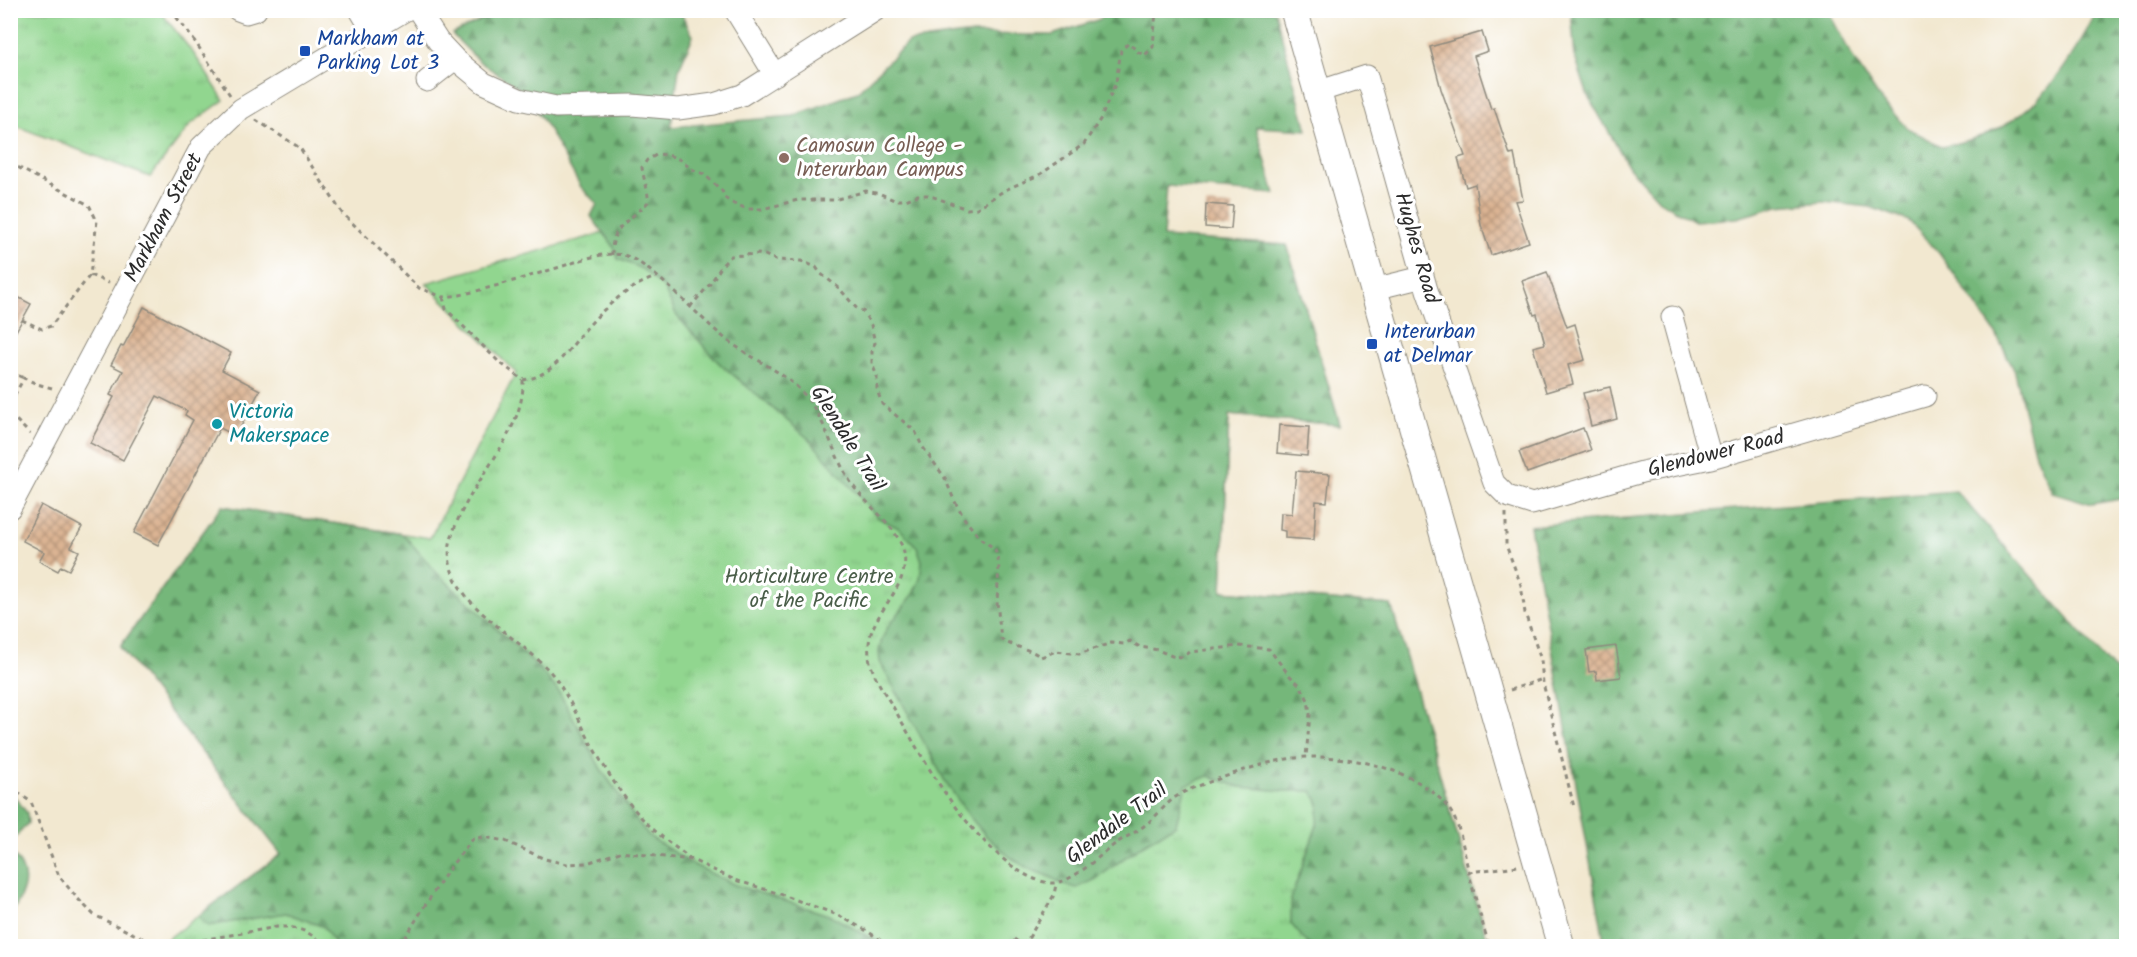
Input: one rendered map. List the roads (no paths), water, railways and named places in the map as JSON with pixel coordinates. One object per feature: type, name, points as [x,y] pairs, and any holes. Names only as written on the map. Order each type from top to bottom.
[{"type":"main road","points":[[1294,10],[1561,946]]},
{"type":"street","points":[[238,10],[246,13],[256,10]]},
{"type":"street","points":[[360,10],[372,30]]},
{"type":"street","name":"Markham Street","points":[[10,508],[40,468],[149,266],[201,147],[241,109],[406,10]]},
{"type":"street","points":[[418,10],[438,41],[455,59],[484,83],[519,99],[556,107],[632,105],[678,109],[714,104],[742,95],[876,10]]},
{"type":"street","points":[[735,10],[775,75]]},
{"type":"street","points":[[427,81],[455,59]]},
{"type":"street","name":"Hughes Road","points":[[1317,92],[1367,76],[1423,277],[1494,483],[1507,496]]},
{"type":"street","points":[[1374,289],[1423,277]]},
{"type":"street","points":[[1672,317],[1711,458]]},
{"type":"street","name":"Glendower Road","points":[[1507,496],[1532,504],[1642,472],[1711,458],[1925,396]]},
{"type":"place","name":"Markham at Parking Lot 3","points":[[305,51]]},
{"type":"place","name":"Camosun College - Interurban Campus","points":[[784,158]]},
{"type":"place","name":"Interurban at Delmar","points":[[1372,344]]},
{"type":"place","name":"Victoria Makerspace","points":[[217,424]]},
{"type":"park label","name":"Horticulture Centre of the Pacific","points":[[809,589]]}]
